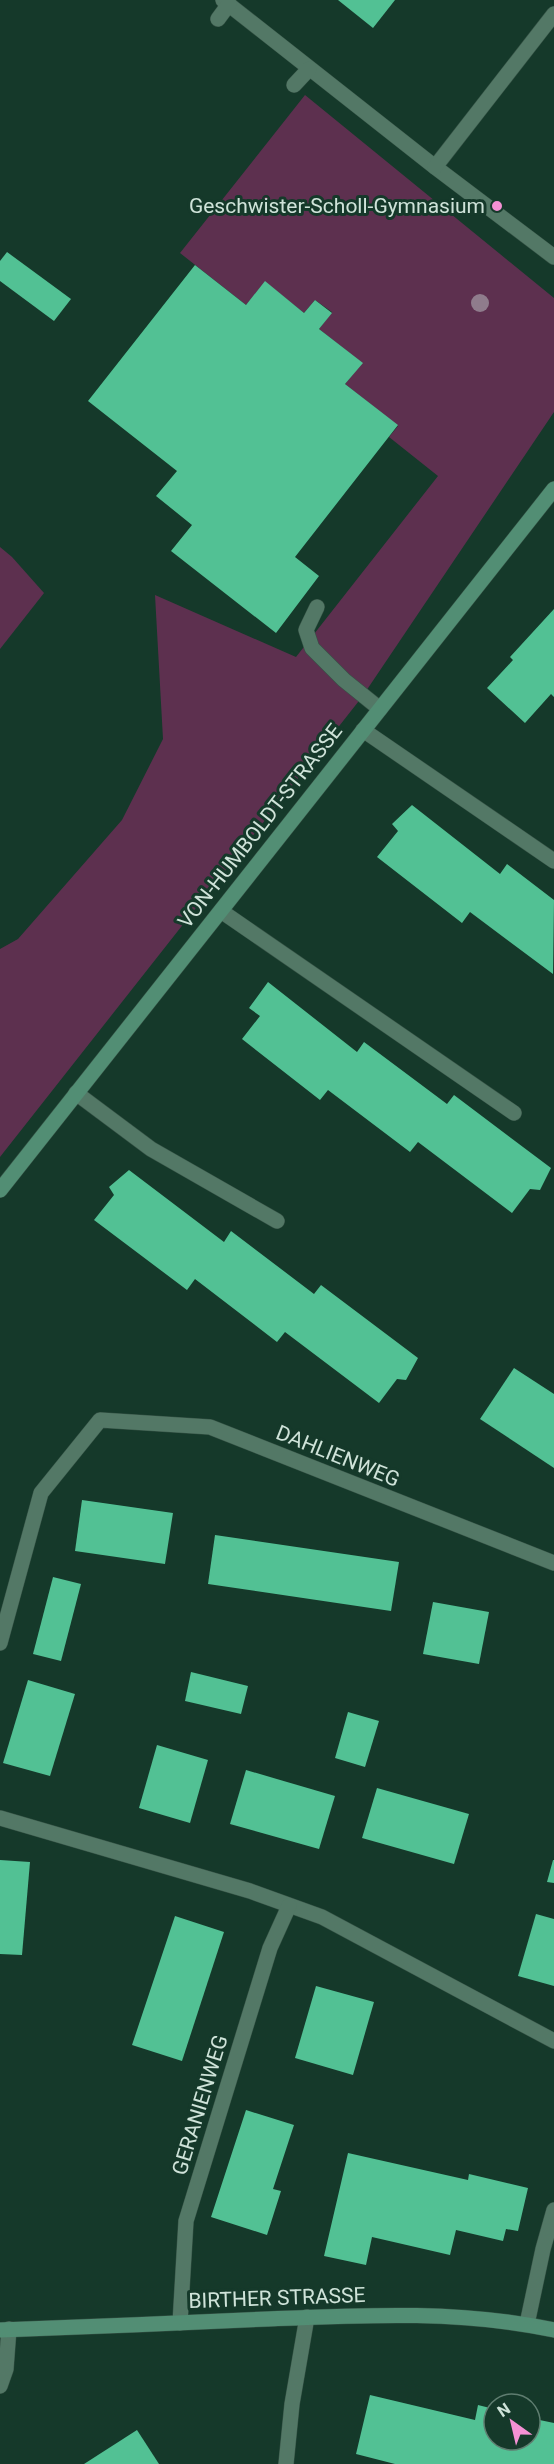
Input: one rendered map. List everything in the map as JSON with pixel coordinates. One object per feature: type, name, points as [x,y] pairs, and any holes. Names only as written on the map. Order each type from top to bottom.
[{"type":"street","points":[[218,19],[226,2],[435,167],[554,257]]},
{"type":"street","points":[[435,167],[554,14]]},
{"type":"street","points":[[294,85],[309,69]]},
{"type":"street","name":"VON-HUMBOLDT-STRASSE","points":[[0,1190],[554,489]]},
{"type":"street","points":[[317,607],[306,630],[312,648],[344,681],[380,709]]},
{"type":"street","points":[[363,730],[554,861]]},
{"type":"street","points":[[220,911],[514,1113]]},
{"type":"street","points":[[76,1094],[151,1149],[277,1221]]},
{"type":"street","name":"DAHLIENWEG","points":[[0,1643],[41,1493],[100,1420],[210,1427],[554,1563]]},
{"type":"street","points":[[0,1818],[250,1891],[322,1917],[554,2041]]},
{"type":"street","name":"GERANIENWEG","points":[[180,2323],[186,2221],[270,1948],[289,1906]]},
{"type":"street","points":[[527,2324],[554,2210]]},
{"type":"street","name":"BIRTHER STRASSE","points":[[5,2330],[307,2317],[421,2315],[527,2324],[554,2330]]},
{"type":"street","points":[[286,2464],[291,2404],[307,2317]]},
{"type":"street","points":[[0,2386],[6,2369],[5,2330]]},
{"type":"shaded area","points":[[305,95],[554,298],[554,412],[362,697],[0,1157],[0,949],[18,939],[122,820],[163,739],[155,595],[296,657],[438,476],[389,437],[398,426],[345,384],[362,363],[319,329],[332,312],[315,300],[304,313],[265,282],[246,305],[180,253]]},
{"type":"shaded area","points":[[0,547],[44,593],[0,649]]},
{"type":"building","points":[[338,0],[395,0],[373,28]]},
{"type":"building","points":[[7,252],[71,299],[54,321],[0,281],[0,261]]},
{"type":"building","points":[[195,265],[246,305],[265,281],[304,313],[315,300],[332,313],[319,329],[363,363],[345,384],[398,425],[295,557],[319,576],[276,633],[171,551],[192,525],[156,496],[177,471],[88,401]]},
{"type":"building","points":[[554,609],[554,697],[551,694],[525,723],[487,688],[513,660],[510,657]]},
{"type":"building","points":[[412,805],[500,874],[507,864],[554,900],[553,974],[470,912],[462,923],[377,857],[398,831],[392,824]]},
{"type":"building","points":[[268,982],[357,1052],[364,1042],[447,1104],[454,1095],[551,1168],[540,1190],[530,1189],[512,1213],[418,1142],[410,1152],[328,1090],[320,1100],[242,1039],[260,1016],[249,1008]]},
{"type":"building","points":[[129,1170],[224,1242],[231,1231],[314,1294],[321,1285],[418,1358],[406,1380],[397,1379],[379,1403],[285,1332],[277,1342],[195,1279],[187,1290],[94,1220],[114,1195],[109,1187]]},
{"type":"building","points":[[514,1368],[554,1394],[554,1468],[480,1419]]},
{"type":"building","points":[[82,1500],[173,1513],[165,1564],[75,1551]]},
{"type":"building","points":[[215,1535],[399,1562],[391,1611],[208,1584]]},
{"type":"building","points":[[53,1577],[81,1584],[61,1661],[33,1654]]},
{"type":"building","points":[[433,1602],[489,1612],[479,1664],[423,1654]]},
{"type":"building","points":[[191,1672],[248,1686],[241,1714],[185,1701]]},
{"type":"building","points":[[28,1680],[75,1694],[50,1776],[3,1763]]},
{"type":"building","points":[[348,1712],[379,1721],[365,1767],[335,1758]]},
{"type":"building","points":[[157,1745],[208,1760],[190,1823],[139,1808]]},
{"type":"building","points":[[246,1770],[335,1796],[319,1849],[230,1824]]},
{"type":"building","points":[[377,1788],[469,1814],[454,1864],[362,1838]]},
{"type":"building","points":[[0,1860],[30,1862],[22,1955],[0,1954]]},
{"type":"building","points":[[554,1860],[554,1883],[547,1882]]},
{"type":"building","points":[[536,1914],[554,1919],[554,1986],[518,1976]]},
{"type":"building","points":[[175,1916],[224,1932],[182,2061],[132,2045]]},
{"type":"building","points":[[316,1986],[374,2002],[353,2075],[295,2058]]},
{"type":"building","points":[[246,2110],[294,2125],[273,2189],[281,2191],[267,2235],[211,2217]]},
{"type":"building","points":[[348,2153],[468,2180],[469,2174],[528,2188],[518,2231],[506,2229],[503,2241],[456,2230],[450,2255],[372,2237],[366,2265],[324,2256]]},
{"type":"building","points":[[370,2395],[475,2420],[478,2405],[482,2406],[482,2452],[542,2452],[542,2420],[554,2423],[554,2464],[395,2464],[356,2454]]},
{"type":"building","points":[[137,2430],[159,2464],[84,2464]]},
{"type":"place","name":"Geschwister-Scholl-Gymnasium","points":[[497,206]]}]
